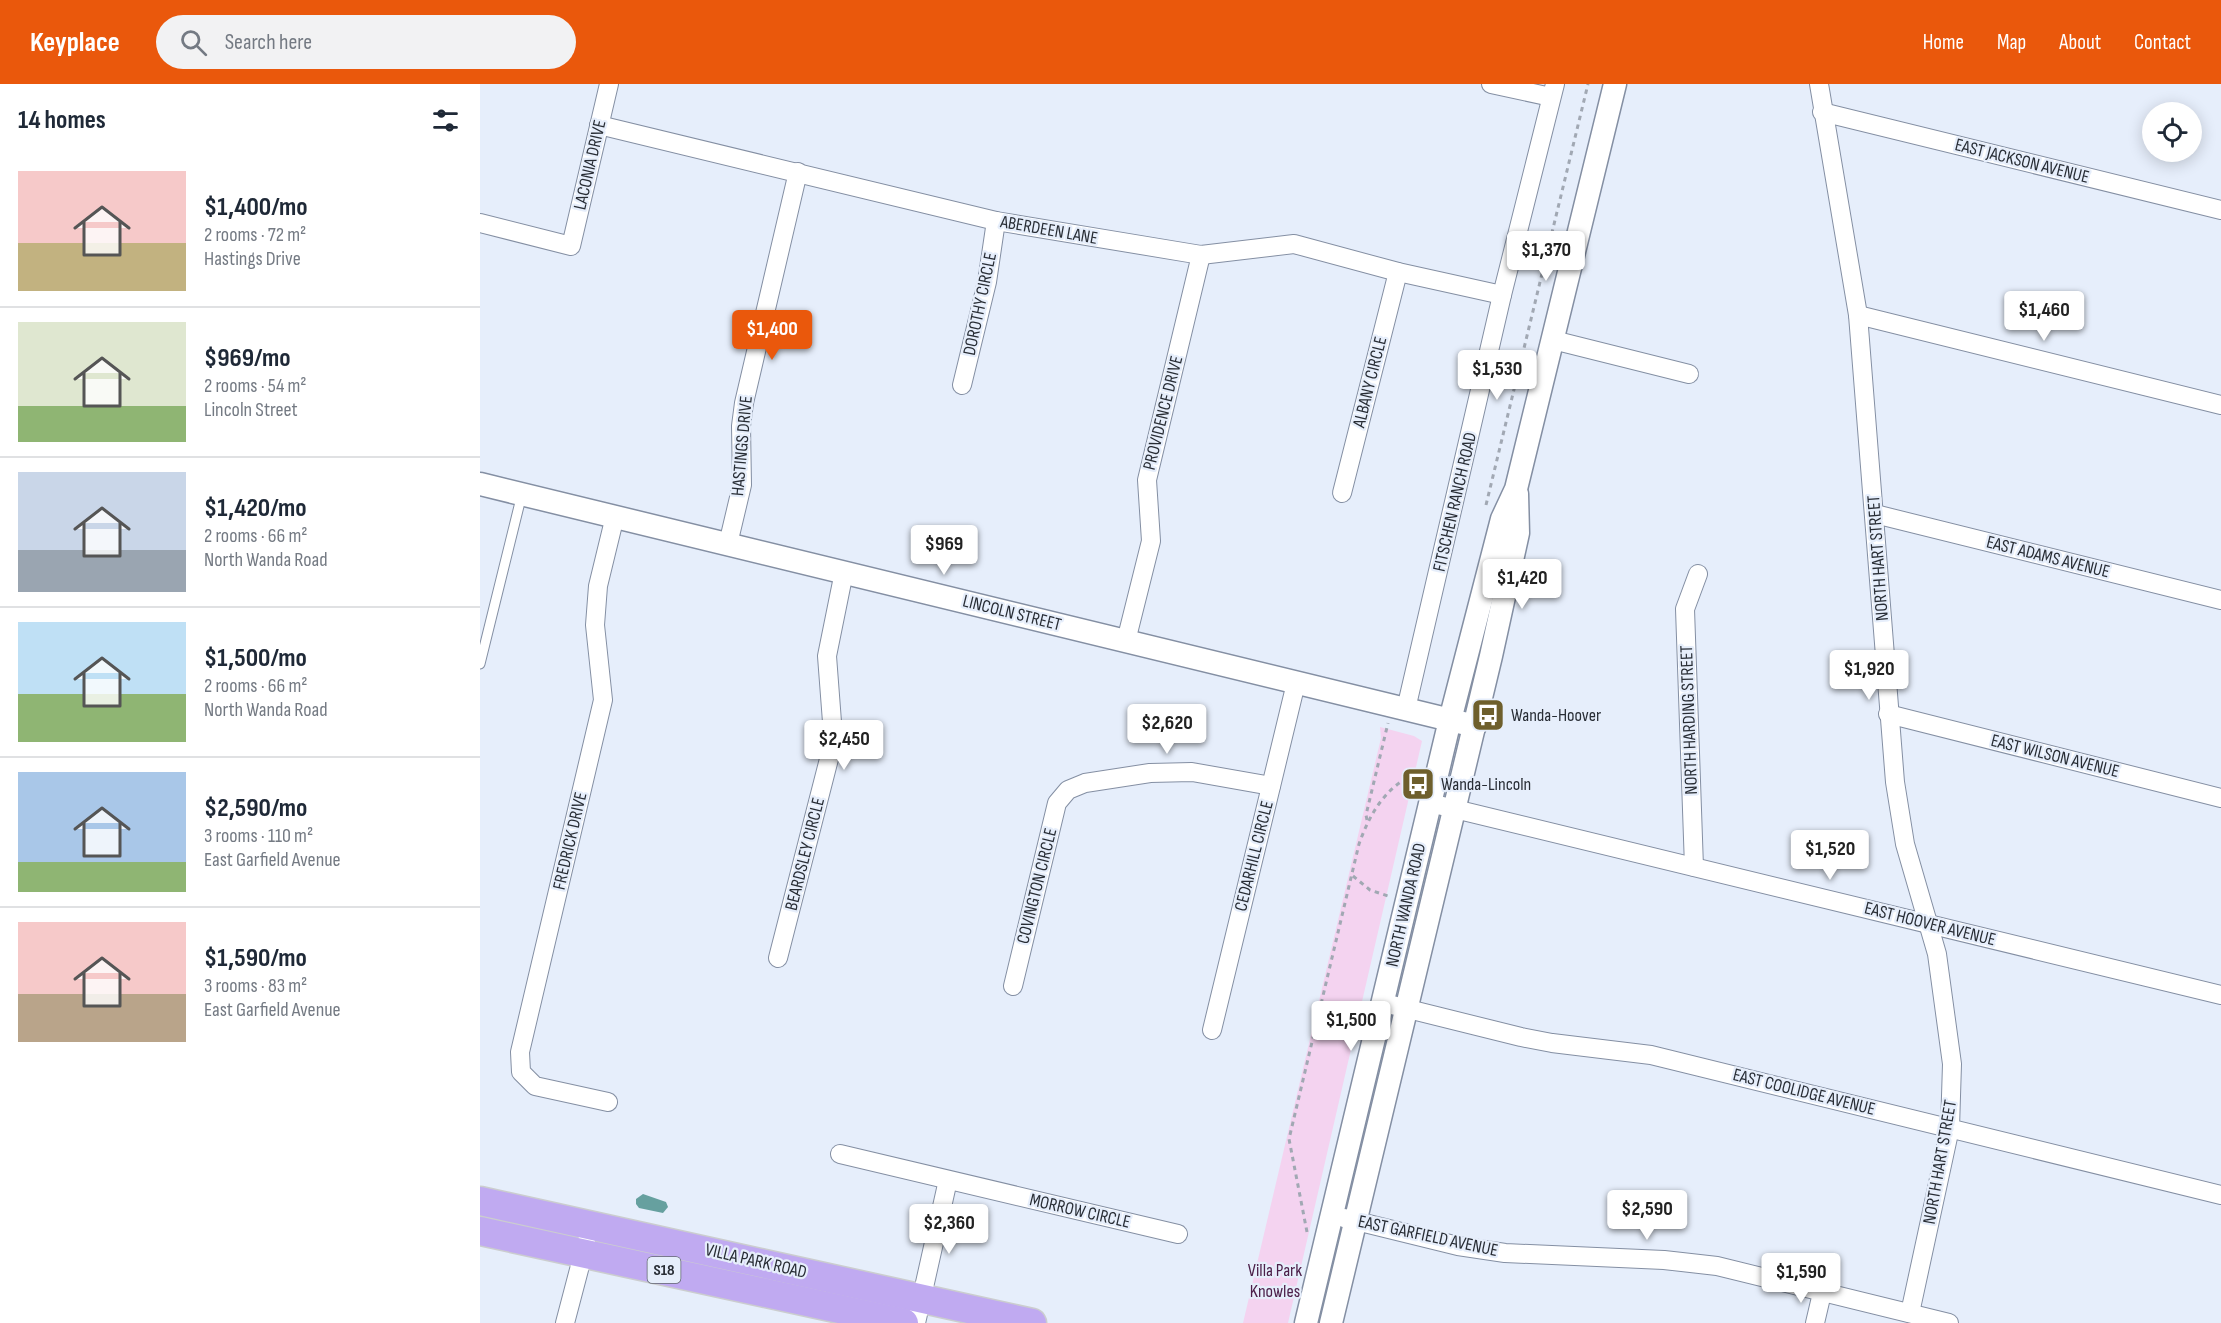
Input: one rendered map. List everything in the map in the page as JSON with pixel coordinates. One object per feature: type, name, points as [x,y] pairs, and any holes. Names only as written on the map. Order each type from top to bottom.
[{"type":"main road","name":"VILLA PARK ROAD","points":[[480,1201],[674,1243],[919,1311],[1032,1323]]},
{"type":"main road","name":"VILLA PARK ROAD","points":[[480,1231],[904,1323]]},
{"type":"street","name":"LACONIA DRIVE","points":[[480,223],[571,246],[609,84]]},
{"type":"street","points":[[1491,84],[1553,91]]},
{"type":"street","name":"NORTH WANDA ROAD","points":[[1306,1323],[1450,720],[1502,519],[1516,489],[1615,84]]},
{"type":"street","name":"NORTH HART STREET","points":[[1819,84],[1858,315],[1895,782],[1905,844],[1937,954],[1950,1041],[1953,1086],[1950,1128],[1910,1313]]},
{"type":"street","name":"FITSCHEN RANCH ROAD","points":[[1399,708],[1553,91]]},
{"type":"street","name":"EAST JACKSON AVENUE","points":[[1822,112],[2221,210]]},
{"type":"street","name":"ABERDEEN LANE","points":[[599,125],[996,221],[1201,255],[1294,244],[1398,272],[1502,295]]},
{"type":"street","name":"HASTINGS DRIVE","points":[[728,544],[742,486],[741,426],[744,403],[798,172]]},
{"type":"street","name":"DOROTHY CIRCLE","points":[[962,386],[987,282],[996,221]]},
{"type":"street","name":"PROVIDENCE DRIVE","points":[[1126,641],[1151,541],[1147,480],[1201,255]]},
{"type":"street","name":"ALBANY CIRCLE","points":[[1342,493],[1398,272]]},
{"type":"street","points":[[1858,315],[2221,405]]},
{"type":"street","points":[[1553,340],[1689,374]]},
{"type":"street","name":"LINCOLN STREET","points":[[480,484],[1475,726]]},
{"type":"street","name":"NORTH WANDA ROAD","points":[[1331,1323],[1475,726],[1518,533],[1516,489]]},
{"type":"street","name":"EAST ADAMS AVENUE","points":[[1875,514],[2221,600]]},
{"type":"street","name":"FREDRICK DRIVE","points":[[608,1102],[536,1086],[521,1072],[520,1052],[603,700],[595,625],[598,586],[615,516]]},
{"type":"street","name":"BEARDSLEY CIRCLE","points":[[778,958],[830,755],[832,722],[826,656],[844,573]]},
{"type":"street","name":"NORTH HARDING STREET","points":[[1694,867],[1685,609],[1698,574]]},
{"type":"street","name":"CEDARHILL CIRCLE","points":[[1212,1030],[1296,683]]},
{"type":"street","name":"EAST WILSON AVENUE","points":[[1888,714],[2221,798]]},
{"type":"street","name":"COVINGTON CIRCLE","points":[[1013,986],[1057,803],[1068,790],[1085,783],[1107,779],[1150,773],[1192,772],[1271,786]]},
{"type":"street","name":"EAST HOOVER AVENUE","points":[[1430,803],[2221,994]]},
{"type":"street","name":"EAST COOLIDGE AVENUE","points":[[1384,1003],[1532,1039],[1651,1055],[2221,1196]]},
{"type":"street","name":"MORROW CIRCLE","points":[[840,1154],[1178,1234]]},
{"type":"street","points":[[919,1311],[948,1180]]},
{"type":"street","name":"EAST GARFIELD AVENUE","points":[[1332,1215],[1458,1245],[1505,1253],[1664,1260],[1717,1266],[1949,1323]]},
{"type":"street","points":[[565,1323],[591,1225]]},
{"type":"street","points":[[1815,1323],[1822,1293]]},
{"type":"lane","points":[[480,664],[522,494]]},
{"type":"path","points":[[1485,509],[1588,84]]},
{"type":"path","points":[[1367,820],[1366,815],[1399,708]]},
{"type":"path","points":[[1307,1233],[1289,1138],[1359,844],[1367,820],[1393,788],[1407,776],[1422,770]]},
{"type":"path","points":[[1352,875],[1370,890],[1389,896]]},
{"type":"green space","name":"Villa Park Knowles","points":[[1380,727],[1414,736],[1422,741],[1288,1323],[1243,1323],[1381,738]]},
{"type":"shaded area","points":[[643,1194],[666,1202],[668,1207],[663,1213],[639,1208],[636,1199]]},
{"type":"place","name":"Wanda-Hoover","points":[[1488,715]]},
{"type":"place","name":"Wanda-Lincoln","points":[[1418,784]]}]
